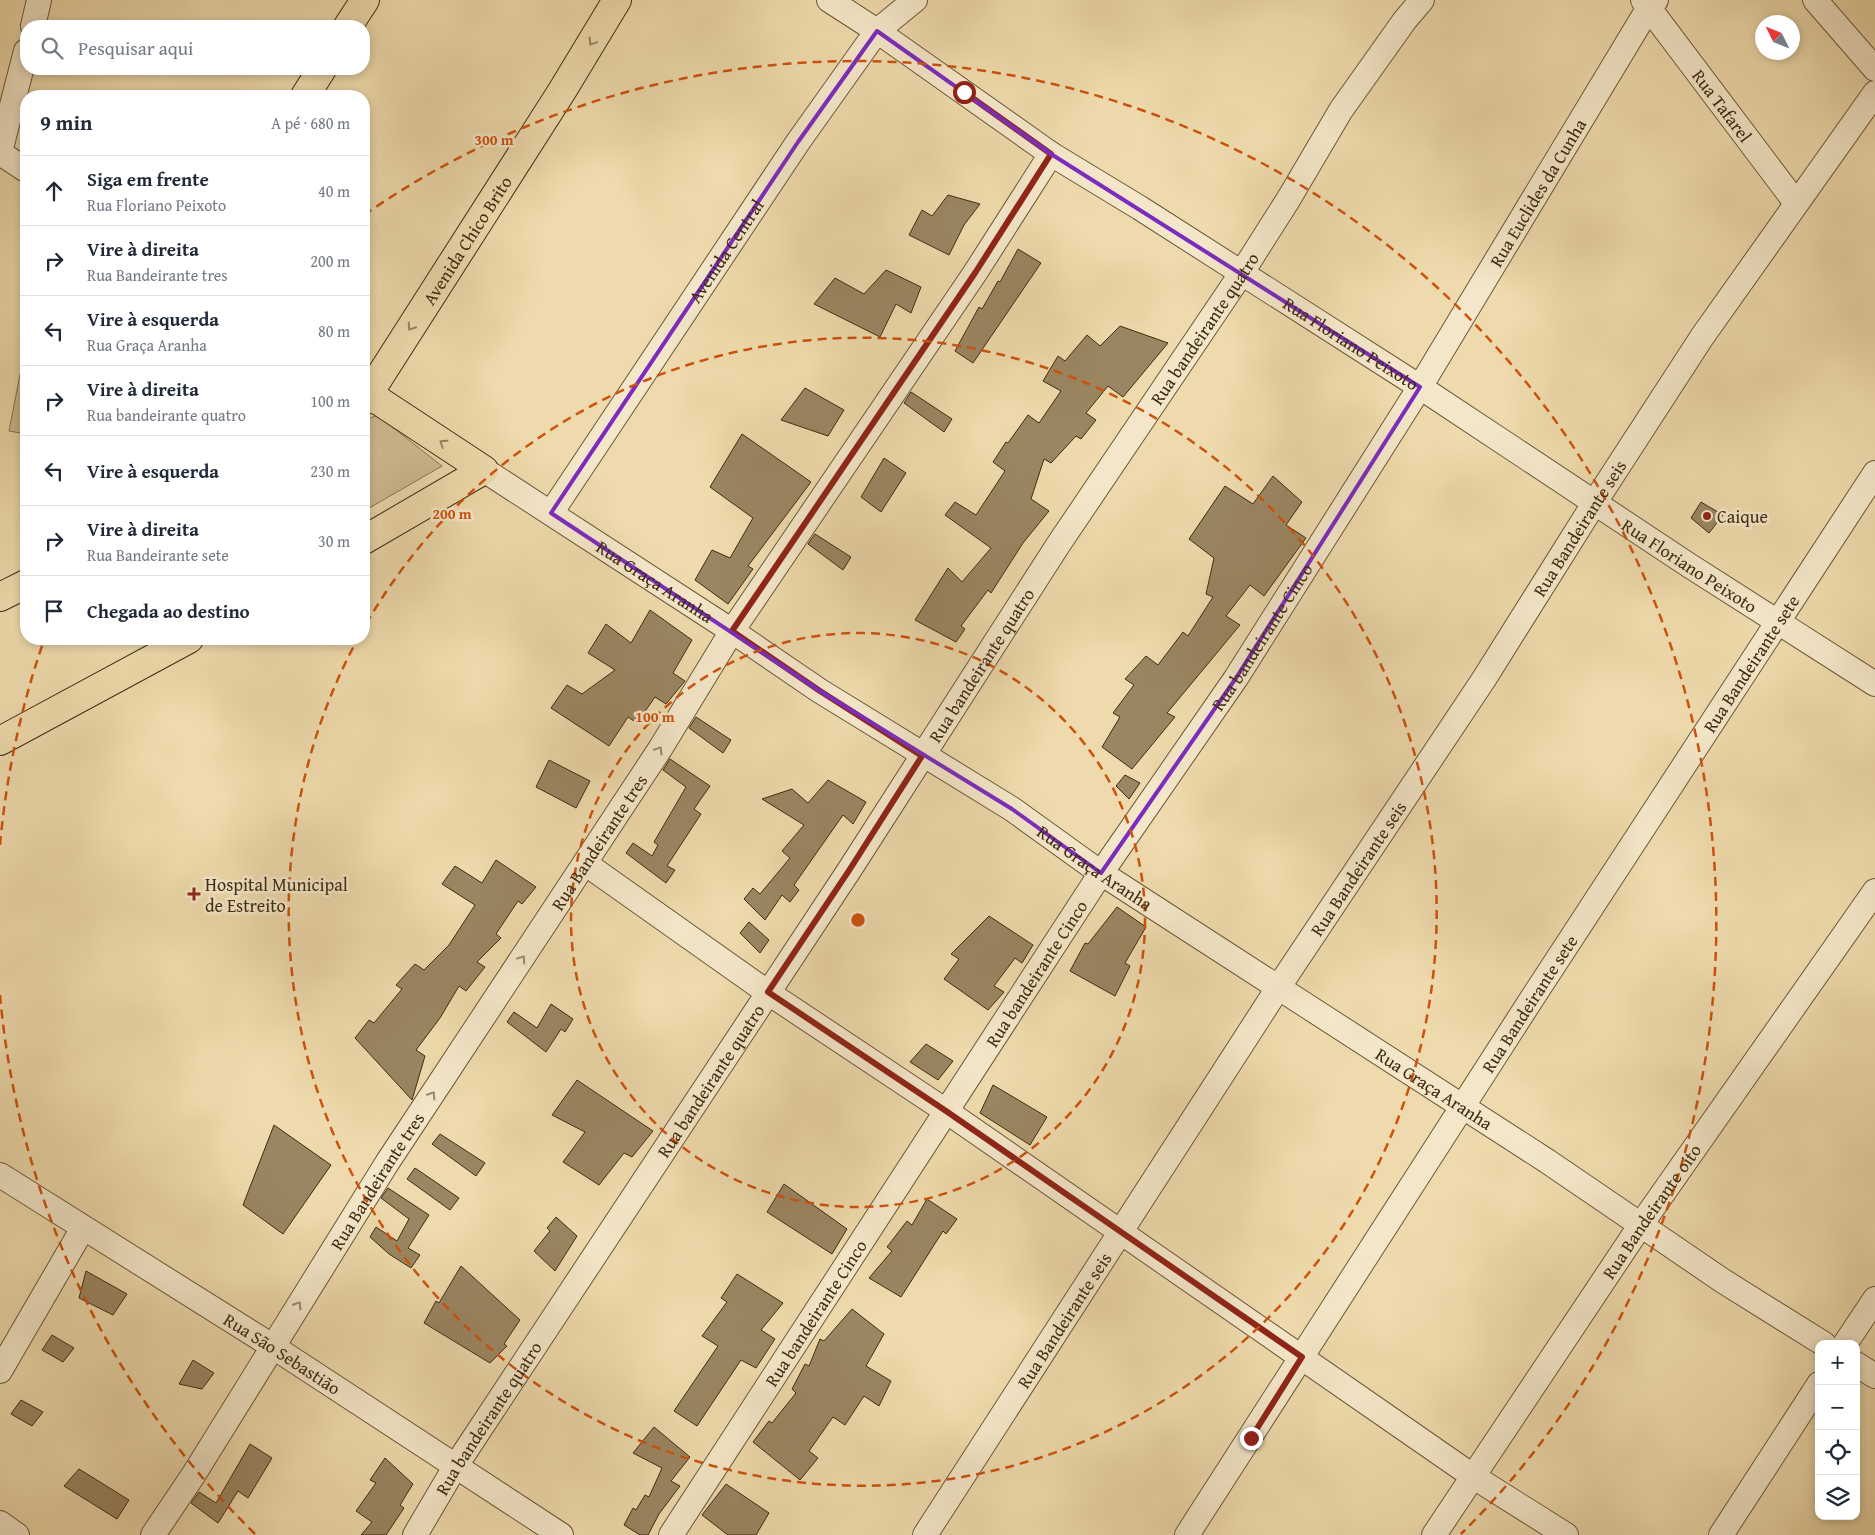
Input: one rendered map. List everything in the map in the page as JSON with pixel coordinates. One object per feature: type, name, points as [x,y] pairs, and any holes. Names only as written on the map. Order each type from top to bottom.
[{"type":"main road","points":[[352,20],[365,0]]},
{"type":"main road","name":"Avenida Chico Brito","points":[[370,387],[562,91],[617,0]]},
{"type":"main road","points":[[309,90],[318,75]]},
{"type":"main road","name":"Rua Graça Aranha","points":[[370,398],[484,470]]},
{"type":"main road","points":[[370,536],[484,470]]},
{"type":"main road","points":[[0,596],[20,587]]},
{"type":"main road","points":[[0,741],[178,645]]},
{"type":"street","points":[[35,20],[40,0]]},
{"type":"street","name":"Rua Floriano Peixoto","points":[[829,0],[877,31],[1051,154],[1420,387],[1687,564],[1875,684]]},
{"type":"street","name":"Avenida Central","points":[[551,513],[798,142],[877,31],[916,0]]},
{"type":"street","name":"Rua bandeirante quatro","points":[[415,1535],[455,1467],[850,869],[1058,545],[1241,274],[1288,200],[1341,110],[1405,20],[1422,0]]},
{"type":"street","points":[[1815,0],[1875,69]]},
{"type":"street","name":"Rua Tafarel","points":[[1649,3],[1796,203]]},
{"type":"street","name":"Rua Euclides da Cunha","points":[[1420,387],[1649,3]]},
{"type":"street","points":[[20,75],[0,153],[20,166]]},
{"type":"street","name":"Rua Bandeirante seis","points":[[925,1535],[1278,988],[1484,679],[1595,502],[1702,337],[1875,92]]},
{"type":"street","name":"Rua Bandeirante tres","points":[[153,1535],[194,1474],[272,1346],[388,1163],[660,749],[732,631],[975,273],[1051,154]]},
{"type":"street","name":"Rua bandeirante Cinco","points":[[671,1535],[1101,873],[1236,678],[1420,387]]},
{"type":"street","name":"Rua Graça Aranha","points":[[484,470],[732,631],[820,691],[922,756],[1012,809],[1101,873],[1188,927],[1278,988],[1547,1161],[1723,1281],[1818,1340]]},
{"type":"street","name":"Rua Bandeirante sete","points":[[1187,1535],[1777,620],[1875,473]]},
{"type":"street","points":[[586,864],[768,992],[946,1111],[1474,1477],[1566,1535]]},
{"type":"street","name":"Rua Bandeirante oito","points":[[1434,1535],[1640,1226],[1875,891]]},
{"type":"street","name":"Rua São Sebastião","points":[[0,1175],[272,1346],[561,1535]]},
{"type":"street","points":[[0,1371],[84,1228]]},
{"type":"street","points":[[1848,1340],[1875,1299]]},
{"type":"street","points":[[1860,1367],[1875,1376]]},
{"type":"street","points":[[1721,1535],[1818,1385]]},
{"type":"street","points":[[0,1523],[17,1535]]},
{"type":"highlighted area","points":[[877,31],[1051,154],[1420,387],[1236,678],[1101,873],[1012,809],[820,691],[551,513],[798,142]]},
{"type":"shaded area","points":[[20,375],[20,433],[9,431]]},
{"type":"shaded area","points":[[377,415],[442,466],[370,508],[370,418]]},
{"type":"building","points":[[948,195],[980,204],[964,225],[949,255],[909,235],[922,210],[932,216]]},
{"type":"building","points":[[1018,249],[1041,263],[973,363],[955,351],[979,307],[982,309],[998,281],[1000,282]]},
{"type":"building","points":[[886,270],[921,287],[911,313],[896,304],[880,337],[814,304],[835,278],[864,294]]},
{"type":"building","points":[[1120,326],[1168,343],[1123,397],[1108,386],[1086,413],[1096,420],[1081,439],[1076,436],[1051,463],[1044,459],[1031,499],[1049,511],[1023,543],[991,593],[988,590],[961,626],[965,629],[956,642],[915,620],[948,568],[962,582],[991,548],[945,515],[955,502],[976,515],[1005,471],[993,462],[1006,442],[1008,443],[1028,415],[1039,423],[1061,391],[1043,381],[1058,356],[1065,361],[1087,335],[1100,346]]},
{"type":"building","points":[[805,388],[844,410],[828,436],[781,420]]},
{"type":"building","points":[[911,392],[952,419],[944,432],[904,403]]},
{"type":"building","points":[[742,434],[811,482],[748,566],[753,569],[728,604],[695,580],[712,550],[730,558],[753,518],[710,487]]},
{"type":"building","points":[[884,458],[906,473],[881,512],[861,497]]},
{"type":"building","points":[[1273,476],[1302,502],[1286,525],[1306,538],[1264,596],[1250,585],[1226,616],[1240,625],[1167,713],[1175,717],[1132,769],[1102,747],[1120,717],[1113,713],[1134,685],[1125,679],[1146,656],[1158,665],[1183,632],[1188,636],[1213,597],[1206,594],[1214,558],[1189,539],[1225,486],[1253,504]]},
{"type":"building","name":"Caique","points":[[1701,502],[1723,515],[1709,533],[1691,518]]},
{"type":"building","points":[[815,534],[851,557],[843,570],[808,544]]},
{"type":"building","points":[[650,610],[692,640],[673,673],[685,681],[666,704],[655,697],[637,723],[628,717],[609,746],[551,708],[567,685],[582,694],[615,670],[588,653],[606,624],[631,643]]},
{"type":"building","points":[[696,717],[731,740],[723,753],[689,728]]},
{"type":"building","points":[[670,759],[710,786],[694,809],[701,814],[667,866],[675,870],[666,883],[626,853],[633,843],[652,856],[658,845],[654,842],[686,787],[663,770]]},
{"type":"building","points":[[549,760],[590,781],[576,808],[536,787]]},
{"type":"building","points":[[1125,775],[1140,783],[1129,799],[1116,786]]},
{"type":"building","points":[[828,780],[866,802],[853,824],[843,815],[794,885],[799,890],[790,902],[782,895],[765,920],[744,899],[753,888],[760,894],[790,858],[782,851],[804,825],[762,799],[792,789],[808,803]]},
{"type":"building","points":[[496,860],[536,887],[522,904],[518,901],[496,934],[501,938],[477,962],[485,967],[466,991],[459,986],[440,1018],[416,1050],[425,1056],[412,1100],[355,1038],[369,1020],[374,1023],[402,989],[396,985],[415,964],[424,970],[449,945],[475,905],[442,884],[455,866],[482,883]]},
{"type":"building","points":[[1117,907],[1146,927],[1125,963],[1130,966],[1115,996],[1070,971],[1085,943],[1088,944]]},
{"type":"building","points":[[989,916],[1033,945],[1022,963],[1015,958],[994,986],[1004,992],[988,1010],[944,979],[959,959],[951,954]]},
{"type":"building","points":[[749,922],[769,940],[760,953],[740,933]]},
{"type":"building","points":[[551,1004],[573,1019],[565,1032],[561,1029],[546,1052],[507,1022],[514,1012],[537,1028]]},
{"type":"building","points":[[926,1044],[953,1061],[938,1080],[910,1062]]},
{"type":"building","points":[[577,1080],[653,1131],[632,1157],[624,1153],[599,1185],[563,1162],[585,1132],[552,1115]]},
{"type":"building","points":[[993,1085],[1047,1117],[1030,1145],[980,1113]]},
{"type":"building","points":[[274,1125],[331,1165],[283,1234],[243,1205]]},
{"type":"building","points":[[440,1134],[485,1163],[476,1176],[432,1144]]},
{"type":"building","points":[[415,1168],[459,1198],[450,1210],[407,1179]]},
{"type":"building","points":[[784,1184],[847,1229],[832,1254],[767,1212]]},
{"type":"building","points":[[388,1188],[429,1215],[408,1248],[420,1255],[411,1268],[389,1254],[370,1237],[376,1227],[397,1241],[409,1219],[381,1198]]},
{"type":"building","points":[[927,1199],[957,1219],[946,1234],[943,1231],[901,1297],[869,1278],[892,1251],[887,1247],[907,1221],[912,1225]]},
{"type":"building","points":[[556,1217],[577,1236],[555,1271],[534,1251],[550,1231],[547,1228]]},
{"type":"building","points":[[461,1266],[520,1320],[504,1344],[507,1346],[490,1363],[424,1323],[436,1301],[439,1303]]},
{"type":"building","points":[[86,1271],[127,1294],[113,1315],[79,1298]]},
{"type":"building","points":[[737,1274],[783,1303],[761,1330],[775,1339],[756,1368],[741,1360],[697,1426],[674,1411],[718,1346],[702,1336],[727,1302],[721,1298]]},
{"type":"building","points":[[852,1309],[884,1334],[866,1366],[891,1381],[879,1406],[864,1396],[845,1425],[833,1417],[809,1451],[818,1458],[800,1480],[753,1442],[769,1421],[772,1423],[796,1393],[792,1389],[805,1364],[809,1366],[820,1339],[824,1341]]},
{"type":"building","points":[[52,1335],[74,1348],[63,1362],[42,1350]]},
{"type":"building","points":[[193,1360],[214,1373],[202,1389],[179,1384]]},
{"type":"building","points":[[21,1400],[43,1412],[32,1426],[11,1414]]},
{"type":"building","points":[[654,1427],[690,1457],[671,1481],[680,1486],[659,1514],[648,1535],[640,1535],[624,1525],[633,1508],[636,1510],[645,1495],[649,1497],[662,1468],[633,1453]]},
{"type":"building","points":[[250,1444],[272,1458],[248,1498],[238,1491],[218,1523],[191,1503],[199,1492],[216,1503]]},
{"type":"building","points":[[385,1458],[413,1484],[400,1505],[404,1508],[386,1535],[361,1535],[372,1522],[356,1511],[376,1483],[370,1480]]},
{"type":"building","points":[[79,1469],[129,1500],[117,1519],[64,1486]]},
{"type":"building","points":[[726,1484],[769,1513],[756,1535],[728,1535],[702,1515]]},
{"type":"place","name":"Caique","points":[[1707,516]]},
{"type":"place","name":"Hospital Municipal de Estreito","points":[[194,894]]},
{"type":"route","points":[[964,92],[1051,154],[975,273],[732,631],[820,691],[922,756],[768,992],[946,1111],[1121,1234],[1302,1357],[1251,1438]]}]
